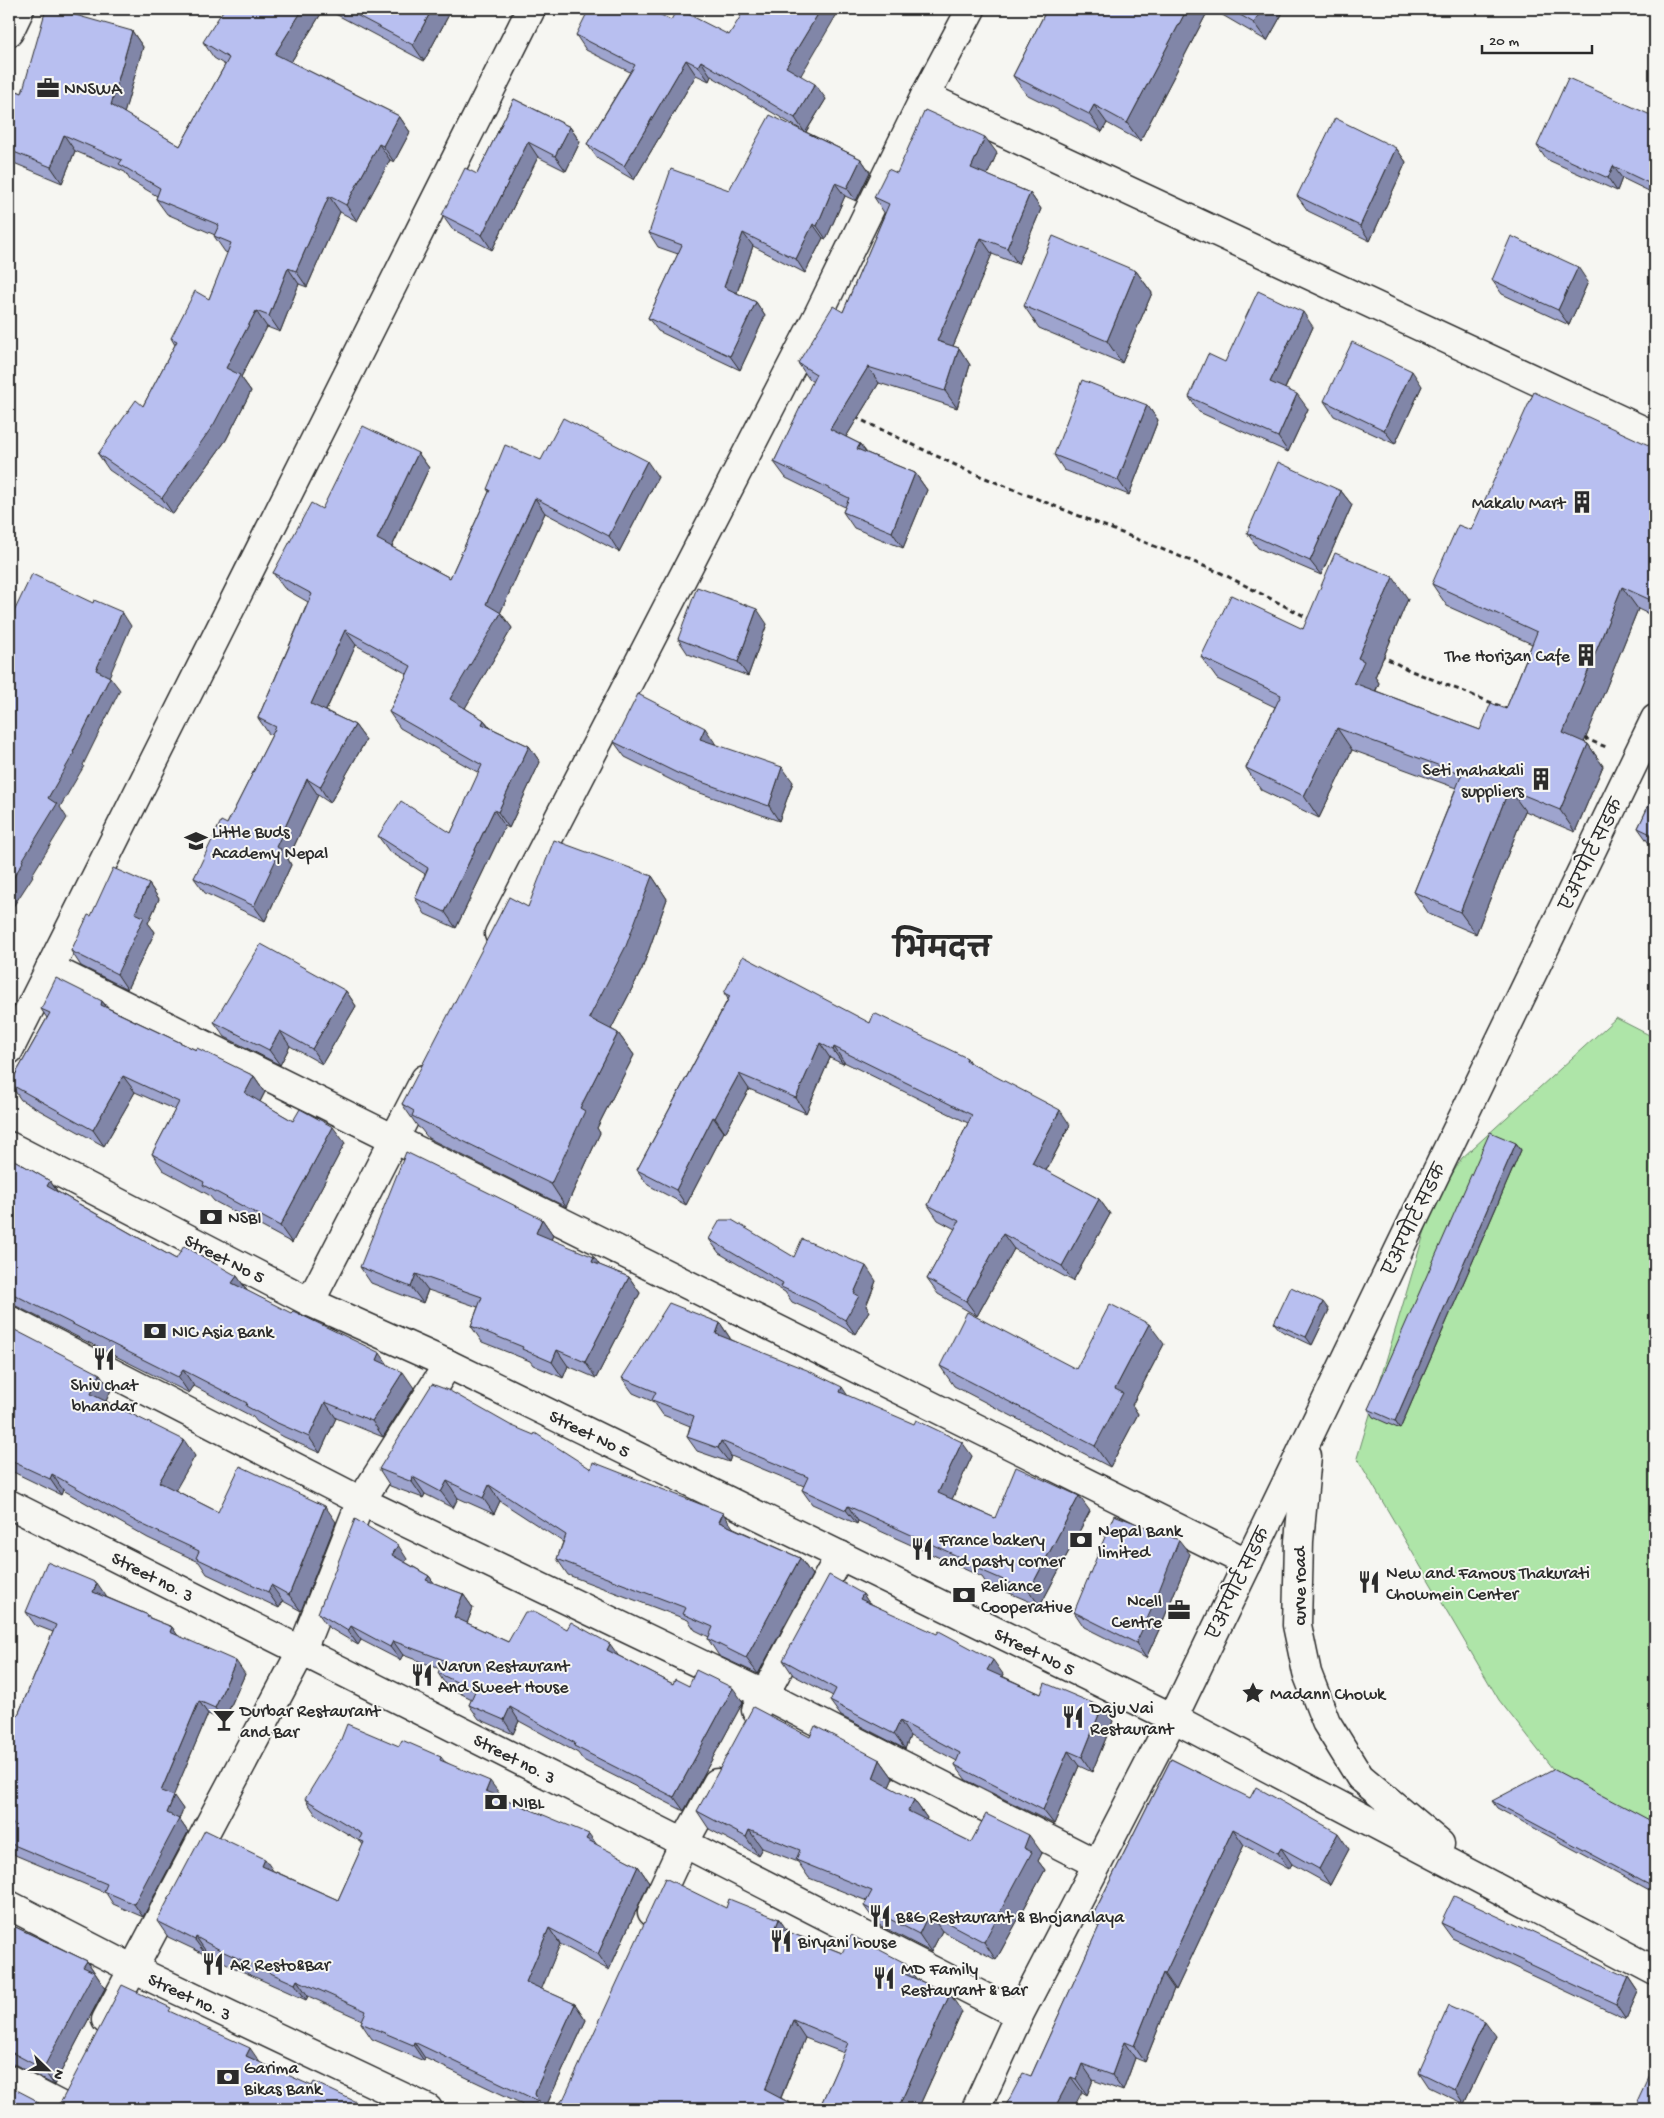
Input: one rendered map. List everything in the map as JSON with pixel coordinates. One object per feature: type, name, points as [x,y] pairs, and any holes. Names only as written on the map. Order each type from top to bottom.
[{"type":"street","points":[[9,32],[20,9]]},
{"type":"street","points":[[9,1050],[531,9]]},
{"type":"street","points":[[486,960],[820,313],[925,96],[970,9]]},
{"type":"street","points":[[925,96],[1655,436]]},
{"type":"street","name":"एअरपोर्ट सडक","points":[[976,2109],[1019,2015],[1173,1718],[1655,718]]},
{"type":"street","points":[[50,968],[1248,1563]]},
{"type":"street","points":[[310,1302],[436,1058]]},
{"type":"street","name":"Street No 5","points":[[9,1146],[310,1302],[448,1364],[1173,1718],[1478,1876]]},
{"type":"street","points":[[9,1320],[361,1501],[765,1695],[1097,1864]]},
{"type":"street","points":[[92,2046],[302,1650],[361,1501],[448,1364]]},
{"type":"street","name":"curve road","points":[[1309,1437],[1298,1541],[1297,1625],[1307,1673],[1326,1722],[1360,1777],[1478,1876]]},
{"type":"street","name":"Street no. 3","points":[[9,1504],[684,1843],[1019,2015]]},
{"type":"street","points":[[746,1730],[840,1555]]},
{"type":"street","points":[[643,1932],[684,1843],[727,1764]]},
{"type":"street","points":[[1478,1876],[1655,1971]]},
{"type":"street","name":"Street no. 3","points":[[9,1905],[133,1969],[428,2109]]},
{"type":"street","points":[[9,2079],[60,2107],[74,2080]]},
{"type":"path","points":[[854,416],[968,470],[1221,573],[1315,622]]},
{"type":"path","points":[[1375,652],[1409,670],[1518,713]]},
{"type":"path","points":[[1582,738],[1636,759]]},
{"type":"green space","points":[[1616,1018],[1655,1038],[1655,1828],[1559,1777],[1499,1700],[1357,1458],[1432,1207],[1462,1158]]},
{"type":"building","points":[[46,9],[54,9],[132,31],[111,105],[180,146],[229,58],[203,42],[224,9],[303,9],[275,54],[399,116],[383,146],[379,144],[346,205],[329,196],[296,271],[288,268],[269,316],[256,311],[226,368],[240,375],[214,424],[162,498],[98,454],[136,400],[143,406],[177,341],[171,338],[195,291],[209,299],[231,243],[214,236],[219,225],[156,199],[160,188],[119,164],[122,160],[64,135],[51,167],[9,150],[9,88],[22,93]]},
{"type":"building","points":[[345,9],[432,9],[413,45]]},
{"type":"building","points":[[589,9],[649,9],[671,20],[678,9],[729,35],[745,9],[821,9],[786,67],[815,84],[795,118],[701,61],[698,66],[686,60],[624,166],[587,144],[635,65],[576,35]]},
{"type":"building","points":[[1047,9],[1187,9],[1127,123],[1094,105],[1089,114],[1013,76]]},
{"type":"building","points":[[1230,9],[1262,9],[1254,23]]},
{"type":"building","points":[[1568,78],[1655,117],[1655,186],[1613,166],[1608,178],[1537,146]]},
{"type":"building","points":[[514,99],[570,127],[555,156],[528,142],[482,235],[442,215],[465,168],[477,174]]},
{"type":"building","points":[[925,110],[985,137],[971,168],[1030,193],[1007,248],[981,238],[937,341],[959,348],[945,391],[868,367],[830,429],[860,444],[857,449],[915,473],[892,532],[843,512],[849,498],[774,462],[816,374],[798,363],[833,306],[843,312],[889,204],[874,197],[888,169],[897,173]]},
{"type":"building","points":[[770,115],[861,159],[847,188],[835,183],[817,226],[813,224],[796,259],[743,233],[724,287],[756,302],[730,356],[648,318],[682,245],[649,233],[671,169],[729,190]]},
{"type":"building","points":[[1335,118],[1396,148],[1360,226],[1297,196]]},
{"type":"building","points":[[1053,236],[1136,271],[1107,341],[1024,306]]},
{"type":"building","points":[[1511,236],[1578,267],[1558,310],[1492,280]]},
{"type":"building","points":[[1258,291],[1303,312],[1270,382],[1297,394],[1278,437],[1189,397],[1208,354],[1225,362]]},
{"type":"building","points":[[1352,342],[1412,371],[1384,430],[1324,401]]},
{"type":"building","points":[[1082,380],[1147,405],[1118,480],[1054,455]]},
{"type":"building","points":[[1534,392],[1655,448],[1655,602],[1622,587],[1563,733],[1588,744],[1560,810],[1509,789],[1460,912],[1414,892],[1462,774],[1337,728],[1304,796],[1246,768],[1281,695],[1201,657],[1231,595],[1303,629],[1335,553],[1393,577],[1358,658],[1364,661],[1354,683],[1480,730],[1491,703],[1506,709],[1537,632],[1432,584],[1458,525],[1471,530]]},
{"type":"building","points":[[563,418],[647,461],[609,536],[535,498],[486,604],[501,613],[450,699],[484,720],[482,724],[529,746],[498,812],[494,810],[445,912],[415,898],[428,868],[378,836],[401,801],[451,833],[482,765],[389,712],[411,666],[345,630],[311,704],[355,725],[320,787],[307,779],[276,847],[281,849],[254,906],[194,878],[221,821],[227,824],[276,727],[258,718],[312,594],[273,573],[311,503],[322,509],[363,426],[418,453],[377,539],[450,578],[490,490],[487,489],[505,445],[541,460]]},
{"type":"building","points":[[1278,462],[1341,491],[1310,561],[1247,533]]},
{"type":"building","points":[[32,574],[93,603],[94,600],[122,612],[96,670],[110,677],[74,753],[48,798],[57,804],[9,885],[9,622]]},
{"type":"building","points":[[697,587],[757,609],[738,662],[678,639]]},
{"type":"building","points":[[638,694],[705,728],[700,739],[782,767],[769,806],[679,774],[614,742]]},
{"type":"building","points":[[1655,792],[1655,836],[1638,828]]},
{"type":"building","points":[[554,840],[652,876],[626,946],[589,1018],[618,1033],[580,1108],[585,1111],[551,1184],[412,1116],[414,1111],[402,1104],[509,897],[528,907]]},
{"type":"building","points":[[113,868],[149,884],[135,913],[144,917],[117,974],[71,951],[88,915],[91,916]]},
{"type":"building","points":[[261,944],[346,991],[312,1049],[280,1031],[269,1050],[214,1022]]},
{"type":"building","points":[[743,956],[870,1023],[874,1013],[967,1058],[966,1061],[1060,1110],[1032,1163],[1099,1199],[1062,1266],[1003,1234],[966,1301],[927,1279],[959,1221],[928,1205],[972,1115],[834,1047],[833,1050],[820,1043],[796,1098],[739,1074],[715,1118],[713,1117],[676,1190],[637,1170],[730,996],[724,993]]},
{"type":"building","points":[[56,978],[102,1001],[101,1005],[254,1076],[245,1093],[293,1121],[300,1109],[333,1127],[280,1226],[203,1185],[204,1182],[152,1154],[179,1102],[123,1076],[93,1130],[10,1084],[50,1013],[41,1009]]},
{"type":"building","points":[[1490,1132],[1516,1143],[1395,1421],[1368,1409]]},
{"type":"building","points":[[406,1152],[542,1219],[536,1233],[594,1257],[592,1262],[629,1277],[585,1362],[557,1350],[552,1362],[522,1349],[523,1347],[471,1326],[482,1297],[416,1274],[411,1287],[360,1267]]},
{"type":"building","points":[[9,1157],[50,1181],[47,1186],[176,1259],[184,1246],[237,1276],[232,1283],[291,1313],[293,1311],[380,1353],[377,1360],[403,1372],[372,1421],[325,1402],[309,1437],[273,1421],[246,1406],[247,1403],[183,1370],[178,1377],[9,1292]]},
{"type":"building","points":[[720,1220],[732,1220],[794,1257],[802,1239],[866,1266],[854,1293],[859,1296],[845,1320],[815,1302],[781,1287],[783,1283],[709,1239]]},
{"type":"building","points":[[1291,1287],[1323,1302],[1306,1337],[1274,1323]]},
{"type":"building","points":[[669,1303],[720,1323],[716,1334],[807,1370],[842,1387],[840,1392],[914,1424],[916,1420],[962,1442],[938,1493],[995,1518],[1016,1467],[1079,1496],[1029,1591],[976,1568],[977,1565],[848,1506],[846,1510],[802,1490],[808,1477],[721,1441],[718,1448],[687,1437],[694,1416],[652,1400],[656,1392],[622,1378]]},
{"type":"building","points":[[1110,1304],[1149,1324],[1115,1389],[1123,1393],[1095,1446],[940,1366],[967,1312],[1076,1369]]},
{"type":"building","points":[[9,1327],[100,1374],[91,1394],[184,1440],[159,1482],[218,1512],[240,1466],[325,1506],[289,1595],[271,1585],[268,1592],[196,1558],[199,1551],[137,1522],[52,1474],[50,1479],[9,1460]]},
{"type":"building","points":[[432,1384],[450,1391],[510,1425],[534,1435],[535,1433],[591,1469],[593,1462],[723,1513],[719,1522],[800,1558],[746,1658],[708,1639],[713,1627],[683,1614],[686,1608],[557,1559],[566,1535],[489,1485],[483,1498],[447,1481],[441,1492],[413,1477],[412,1482],[379,1469]]},
{"type":"building","points":[[1114,1515],[1179,1540],[1136,1643],[1074,1612]]},
{"type":"building","points":[[355,1519],[398,1545],[392,1555],[429,1576],[426,1580],[463,1594],[454,1617],[508,1642],[525,1612],[536,1612],[567,1629],[571,1622],[610,1644],[607,1650],[673,1684],[675,1679],[689,1686],[696,1670],[733,1688],[674,1797],[574,1746],[575,1743],[510,1707],[504,1720],[469,1705],[475,1691],[438,1673],[444,1660],[393,1641],[390,1647],[351,1626],[348,1631],[318,1613]]},
{"type":"building","points":[[47,1562],[97,1583],[93,1592],[148,1615],[147,1617],[172,1627],[170,1632],[236,1661],[215,1708],[199,1701],[161,1791],[174,1796],[167,1813],[179,1819],[134,1904],[104,1891],[107,1884],[9,1843],[9,1834],[13,1824],[9,1822],[9,1720],[13,1713],[18,1715],[56,1625],[26,1612]]},
{"type":"building","points":[[829,1575],[863,1594],[860,1599],[937,1634],[939,1631],[993,1660],[987,1670],[1041,1694],[1045,1683],[1102,1707],[1082,1757],[1068,1751],[1043,1810],[955,1765],[960,1753],[900,1721],[894,1734],[830,1701],[836,1689],[783,1660]]},
{"type":"building","points":[[753,1707],[810,1737],[815,1726],[880,1760],[873,1778],[914,1800],[908,1811],[971,1842],[986,1814],[1029,1835],[1024,1848],[1032,1852],[984,1942],[929,1913],[919,1934],[864,1906],[872,1891],[796,1860],[800,1850],[749,1830],[746,1837],[697,1811]]},
{"type":"building","points":[[347,1724],[399,1746],[402,1740],[441,1757],[440,1760],[490,1781],[486,1791],[589,1834],[586,1839],[638,1866],[598,1954],[549,1928],[526,1982],[575,2004],[537,2087],[535,2094],[538,2101],[414,2042],[413,2045],[361,2023],[366,2011],[297,1980],[295,1984],[224,1952],[196,1937],[195,1940],[157,1921],[205,1830],[265,1859],[262,1866],[338,1900],[364,1842],[359,1840],[362,1834],[305,1799],[340,1742]]},
{"type":"building","points":[[1171,1759],[1250,1798],[1256,1787],[1338,1833],[1319,1869],[1281,1848],[1278,1853],[1233,1829],[1165,1974],[1163,1973],[1134,2046],[1124,2042],[1112,2075],[1082,2064],[1076,2079],[1071,2077],[1054,2109],[1004,2109],[1023,2073],[1031,2076],[1101,1922],[1092,1917]]},
{"type":"building","points":[[1553,1769],[1655,1823],[1655,1888],[1492,1801]]},
{"type":"building","points":[[665,1878],[726,1908],[729,1899],[779,1919],[776,1927],[842,1953],[851,1935],[905,1963],[900,1972],[950,1994],[899,2106],[891,2102],[888,2109],[819,2109],[848,2043],[793,2020],[765,2090],[801,2109],[559,2109],[553,2107],[564,2098]]},
{"type":"building","points":[[1454,1896],[1628,1977],[1616,2004],[1441,1923]]},
{"type":"building","points":[[9,1924],[87,1961],[83,1967],[94,1972],[43,2069],[9,2051]]},
{"type":"building","points":[[122,1985],[171,2008],[169,2011],[250,2048],[246,2056],[312,2086],[314,2082],[371,2109],[9,2109],[9,2086],[34,2099],[41,2107],[49,2108],[56,2106],[62,2100]]},
{"type":"building","points":[[1449,2005],[1485,2021],[1454,2089],[1419,2072]]},
{"type":"building","points":[[1653,2068],[1655,2069],[1655,2109],[1634,2109]]},
{"type":"building","points":[[399,2105],[407,2109],[398,2109]]},
{"type":"place","name":"NNSWA","points":[[48,88]]},
{"type":"place","name":"Makalu Mart","points":[[1582,502]]},
{"type":"place","name":"The Horizan Cafe","points":[[1586,655]]},
{"type":"place","name":"Seti mahakali suppliers","points":[[1541,779]]},
{"type":"place","name":"Little Buds Academy Nepal","points":[[196,841]]},
{"type":"place","name":"NSBI","points":[[211,1217]]},
{"type":"place","name":"NIC Asia Bank","points":[[155,1331]]},
{"type":"place","name":"Shiv chat bhandar","points":[[104,1359]]},
{"type":"place","name":"Nepal Bank limited","points":[[1081,1540]]},
{"type":"place","name":"France bakery and pasty corner","points":[[922,1549]]},
{"type":"place","name":"New and Famous Thakurati Chowmein Center","points":[[1369,1582]]},
{"type":"place","name":"Reliance Cooperative","points":[[964,1595]]},
{"type":"place","name":"Ncell Centre","points":[[1179,1610]]},
{"type":"place","name":"Varun Restaurant And Sweet House","points":[[422,1675]]},
{"type":"place","name":"Madann Chowk","points":[[1253,1693]]},
{"type":"place","name":"Daju Vai Restaurant","points":[[1073,1717]]},
{"type":"place","name":"Durbar Restaurant and Bar","points":[[224,1720]]},
{"type":"place","name":"NIBL","points":[[496,1802]]},
{"type":"place","name":"B&G Restaurant & Bhojanalaya","points":[[880,1916]]},
{"type":"place","name":"Biryani house","points":[[781,1941]]},
{"type":"place","name":"AR Resto&Bar","points":[[213,1964]]},
{"type":"place","name":"MD Family Restaurant & Bar","points":[[884,1978]]},
{"type":"place","name":"Garima Bikas Bank","points":[[228,2077]]},
{"type":"district","name":"भिमदत्त","points":[[942,947]]}]
